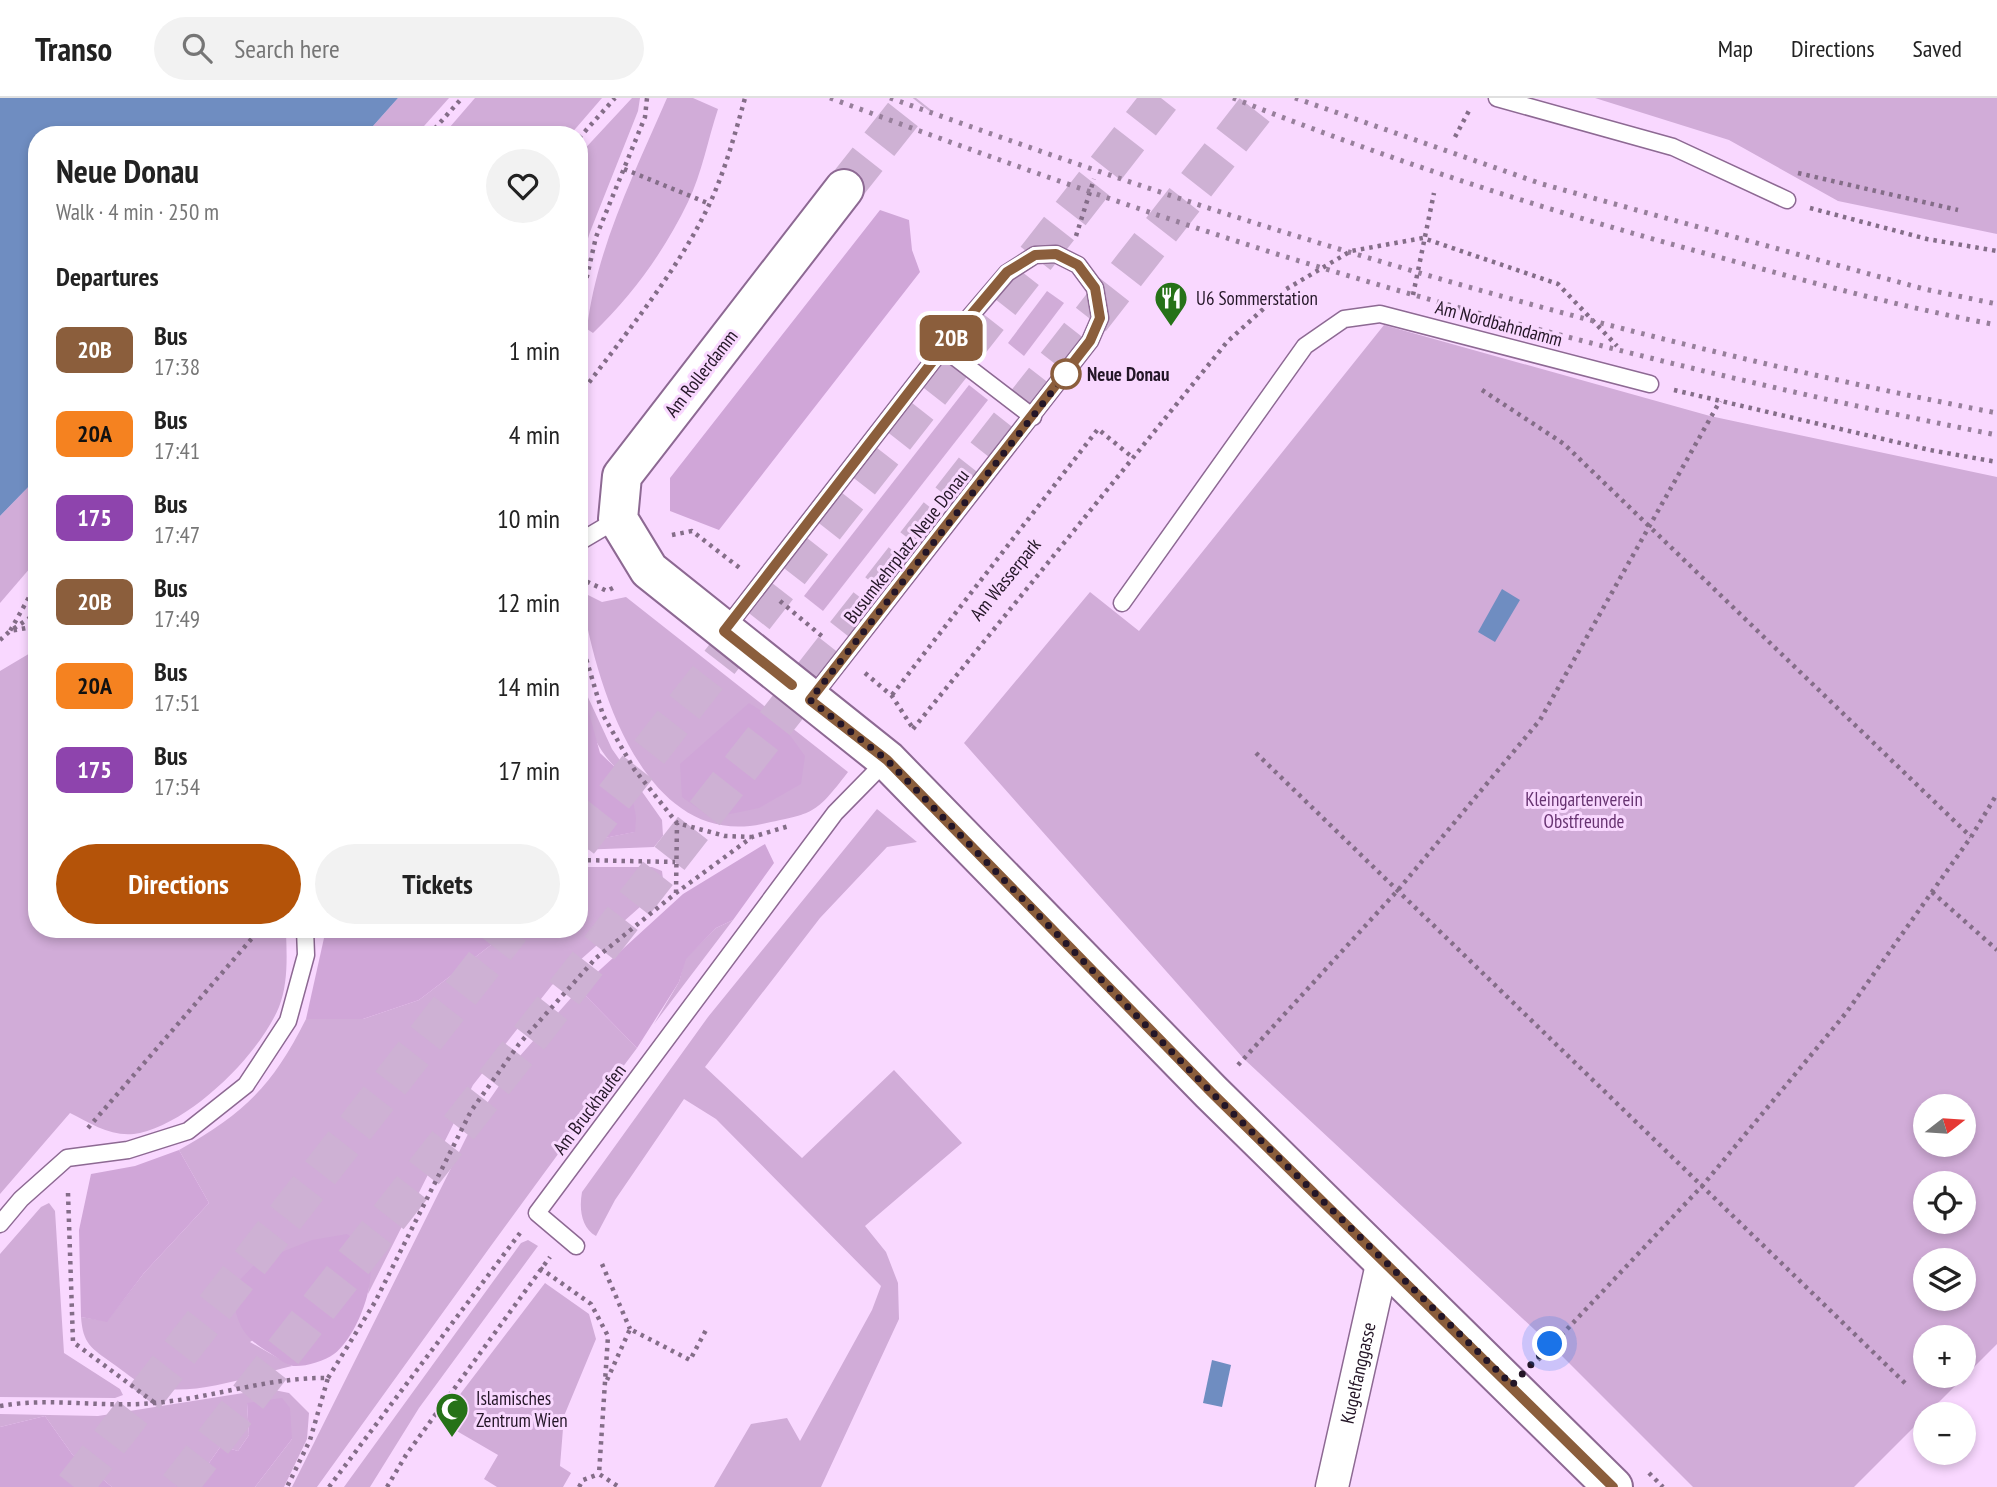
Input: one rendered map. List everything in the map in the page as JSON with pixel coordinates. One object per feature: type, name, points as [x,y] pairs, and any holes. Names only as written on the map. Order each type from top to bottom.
[{"type":"street","name":"Am Rollerdamm","points":[[618,519],[622,476],[844,189]]},
{"type":"street","points":[[618,519],[649,570],[887,760],[1211,1092],[1613,1487]]},
{"type":"street","name":"Kugelfanggasse","points":[[1332,1487],[1383,1260]]},
{"type":"lane","points":[[1497,98],[1673,147],[1787,200]]},
{"type":"lane","points":[[724,631],[943,348],[1007,272],[1035,255],[1056,254],[1069,260]]},
{"type":"lane","name":"Busumkehrplatz Neue Donau","points":[[810,700],[1090,341],[1100,318],[1095,288],[1078,265],[1069,260]]},
{"type":"lane","name":"Am Nordbahndamm","points":[[1122,603],[1305,346],[1344,319],[1380,314],[1650,384]]},
{"type":"lane","points":[[943,348],[1033,417]]},
{"type":"lane","points":[[588,537],[618,519]]},
{"type":"lane","name":"Am Bruckhaufen","points":[[537,1213],[835,813],[887,760]]},
{"type":"lane","points":[[0,1224],[21,1199],[67,1158],[128,1150],[188,1131],[246,1085],[288,1021],[306,955],[305,938]]},
{"type":"lane","points":[[537,1213],[571,1241]]},
{"type":"path","points":[[437,126],[462,98]]},
{"type":"path","points":[[588,128],[615,98]]},
{"type":"path","points":[[588,272],[596,237],[645,117],[647,98]]},
{"type":"path","points":[[588,384],[683,254],[710,204],[729,156],[745,98]]},
{"type":"path","points":[[1455,137],[1476,98]]},
{"type":"path","points":[[624,169],[710,204]]},
{"type":"path","points":[[1791,171],[1958,210]]},
{"type":"path","points":[[1069,260],[1094,179]]},
{"type":"path","points":[[1408,321],[1434,193]]},
{"type":"path","points":[[1787,200],[1820,212],[1927,239],[1997,251]]},
{"type":"path","points":[[1650,384],[1930,450],[1997,462]]},
{"type":"path","points":[[1482,390],[1564,444],[1971,837]]},
{"type":"path","points":[[1237,1066],[1398,890],[1540,720],[1720,401]]},
{"type":"path","name":"Am Wasserpark","points":[[1098,429],[1132,457],[913,729],[892,696],[1098,429]]},
{"type":"path","points":[[10,631],[28,599]]},
{"type":"path","points":[[0,640],[28,619]]},
{"type":"path","points":[[10,631],[28,628]]},
{"type":"path","points":[[588,665],[603,715],[634,769],[677,823],[725,836],[752,837],[835,813]]},
{"type":"path","points":[[1256,754],[1907,1385]]},
{"type":"path","points":[[1512,1385],[1703,1185],[1846,1013],[1971,837],[1997,794]]},
{"type":"path","points":[[676,893],[677,823]]},
{"type":"path","points":[[288,1487],[310,1440],[328,1378],[375,1303],[471,1111],[519,1044],[596,958],[676,893],[752,837]]},
{"type":"path","points":[[588,860],[675,862]]},
{"type":"path","points":[[1932,892],[1997,950]]},
{"type":"path","points":[[92,1123],[252,938]]},
{"type":"path","points":[[67,1158],[73,1342],[155,1403]]},
{"type":"path","points":[[329,1487],[537,1213]]},
{"type":"path","points":[[387,1487],[406,1455],[540,1268],[571,1241]]},
{"type":"path","points":[[602,1265],[630,1329],[690,1360],[706,1330]]},
{"type":"path","points":[[540,1268],[591,1304],[608,1336],[599,1474]]},
{"type":"path","points":[[605,1384],[630,1329]]},
{"type":"path","points":[[0,1406],[18,1403],[73,1406],[155,1403],[293,1377],[328,1378]]},
{"type":"path","points":[[599,1474],[615,1486]]},
{"type":"path","points":[[579,1487],[583,1480],[599,1474]]},
{"type":"green space","points":[[398,98],[449,98],[424,126],[373,126]]},
{"type":"green space","points":[[475,98],[602,98],[578,126],[451,126]]},
{"type":"green space","points":[[632,98],[640,98],[638,111],[588,239],[588,145]]},
{"type":"green space","points":[[667,98],[693,98],[718,109],[693,191],[679,220],[634,288],[593,333],[588,330],[588,323],[599,270],[630,183]]},
{"type":"green space","points":[[1595,98],[1997,98],[1997,234],[1838,201],[1729,140]]},
{"type":"green space","points":[[1047,291],[1064,303],[1024,356],[1008,343]]},
{"type":"green space","name":"Kleingartenverein Obstfreunde","points":[[1384,325],[1710,416],[1997,477],[1997,1344],[1976,1365],[1976,1325],[1913,1325],[1913,1388],[1953,1388],[1939,1402],[1913,1402],[1913,1428],[1854,1487],[1693,1487],[1550,1344],[1244,1059],[964,743],[1090,592],[1139,631]]},
{"type":"green space","points":[[969,385],[988,400],[823,611],[804,596]]},
{"type":"green space","points":[[28,487],[28,570],[0,603],[0,516]]},
{"type":"green space","points":[[588,595],[602,602],[626,597],[848,772],[820,804],[793,817],[762,824],[721,825],[686,812],[657,787],[633,753],[614,715],[589,634]]},
{"type":"green space","points":[[28,654],[28,938],[286,938],[286,970],[282,998],[269,1026],[240,1065],[202,1101],[160,1126],[130,1134],[112,1132],[70,1113],[0,1194],[0,671]]},
{"type":"green space","points":[[588,697],[612,749],[662,820],[663,836],[654,847],[588,850],[588,841],[634,832],[618,785],[619,771],[599,746],[589,725]]},
{"type":"green space","points":[[877,809],[917,842],[887,847],[820,918],[705,1067],[802,1158],[894,1070],[962,1143],[865,1226],[886,1252],[898,1283],[899,1319],[821,1487],[714,1487],[751,1424],[787,1418],[800,1441],[872,1310],[881,1286],[716,1119],[684,1099],[615,1200],[596,1236],[587,1228],[582,1217],[582,1192],[708,1017]]},
{"type":"green space","points":[[588,867],[652,867],[662,871],[663,879],[658,891],[552,985],[473,1085],[368,1294],[370,1267],[250,1342],[292,1366],[202,1388],[165,1389],[148,1386],[134,1379],[93,1349],[86,1339],[81,1317],[107,1321],[144,1273],[209,1203],[179,1150],[202,1137],[254,1096],[281,1063],[306,1019],[363,1019],[419,1000],[500,938],[588,938]]},
{"type":"green space","points":[[733,920],[654,1024],[679,982],[685,959],[716,928]]},
{"type":"green space","points":[[579,989],[637,1048],[317,1487],[292,1487],[474,1122],[519,1057]]},
{"type":"green space","points":[[49,1203],[55,1211],[64,1353],[120,1389],[123,1395],[115,1398],[0,1397],[0,1254],[41,1207]]},
{"type":"green space","points":[[528,1240],[538,1246],[419,1408],[370,1487],[344,1487],[521,1243]]},
{"type":"green space","points":[[545,1283],[589,1314],[596,1339],[564,1416],[560,1466],[571,1473],[563,1487],[497,1487],[484,1479],[498,1455],[443,1423],[442,1418]]},
{"type":"green space","points":[[269,1389],[289,1393],[309,1413],[307,1439],[284,1487],[255,1487],[292,1439],[247,1403],[249,1435],[238,1451],[221,1446],[192,1487],[112,1487],[72,1454],[45,1416],[0,1427],[0,1414],[98,1416]]},
{"type":"shaded area","points":[[880,210],[909,220],[912,250],[920,272],[719,530],[670,511],[670,478]]},
{"type":"shaded area","points":[[749,703],[781,723],[805,756],[801,784],[759,808],[711,818],[682,797],[680,764]]},
{"type":"shaded area","points":[[588,710],[600,753],[619,771],[618,785],[631,790],[636,817],[635,832],[588,841]]},
{"type":"shaded area","points":[[765,844],[774,863],[733,920],[716,928],[686,959],[679,982],[637,1048],[579,989],[683,894]]},
{"type":"shaded area","points":[[324,938],[500,938],[419,1000],[363,1019],[306,1019]]},
{"type":"shaded area","points":[[179,1150],[209,1203],[144,1273],[107,1322],[81,1317],[79,1230],[91,1174],[135,1166]]},
{"type":"shaded area","points":[[347,1234],[364,1247],[371,1272],[359,1320],[343,1346],[334,1354],[309,1364],[287,1364],[260,1347],[246,1334],[235,1310],[232,1288],[257,1262],[312,1240]]},
{"type":"shaded area","points":[[282,1398],[290,1408],[292,1439],[255,1487],[192,1487],[221,1446],[238,1451],[249,1435],[247,1403]]},
{"type":"shaded area","points":[[45,1416],[72,1454],[112,1487],[0,1487],[0,1427]]},
{"type":"water","points":[[0,98],[398,98],[373,126],[28,126],[28,487],[0,516]]},
{"type":"water","points":[[1502,589],[1520,600],[1495,642],[1478,632]]},
{"type":"water","points":[[1212,1360],[1231,1365],[1222,1407],[1203,1403]]},
{"type":"tunnel","points":[[844,189],[916,98]]},
{"type":"tunnel","points":[[588,830],[1161,98]]},
{"type":"tunnel","points":[[178,1487],[1264,98]]},
{"type":"tunnel","points":[[74,1487],[504,938]]},
{"type":"railway","points":[[830,98],[1110,199],[1368,282],[1546,331],[1726,376],[1997,435]]},
{"type":"railway","points":[[890,98],[1189,202],[1465,286],[1729,355],[1997,413]]},
{"type":"railway","points":[[1233,98],[1412,164],[1593,222],[1855,294],[1997,325]]},
{"type":"railway","points":[[1295,98],[1542,184],[1924,289],[1997,304]]},
{"type":"bus line","name":"20B","points":[[792,685],[724,631],[943,348],[1007,272],[1035,255],[1056,254],[1078,265],[1095,288],[1100,318],[1090,341],[810,700],[887,760],[925,797],[1211,1092],[1613,1487]]},
{"type":"place","name":"U6 Sommerstation","points":[[1171,328]]},
{"type":"place","name":"Neue Donau","points":[[1066,374]]},
{"type":"place","name":"Islamisches Zentrum Wien","points":[[452,1439]]},
{"type":"route","points":[[1066,374],[810,700],[887,760],[925,797],[1211,1092],[1512,1385],[1539,1360],[1550,1344]]}]
